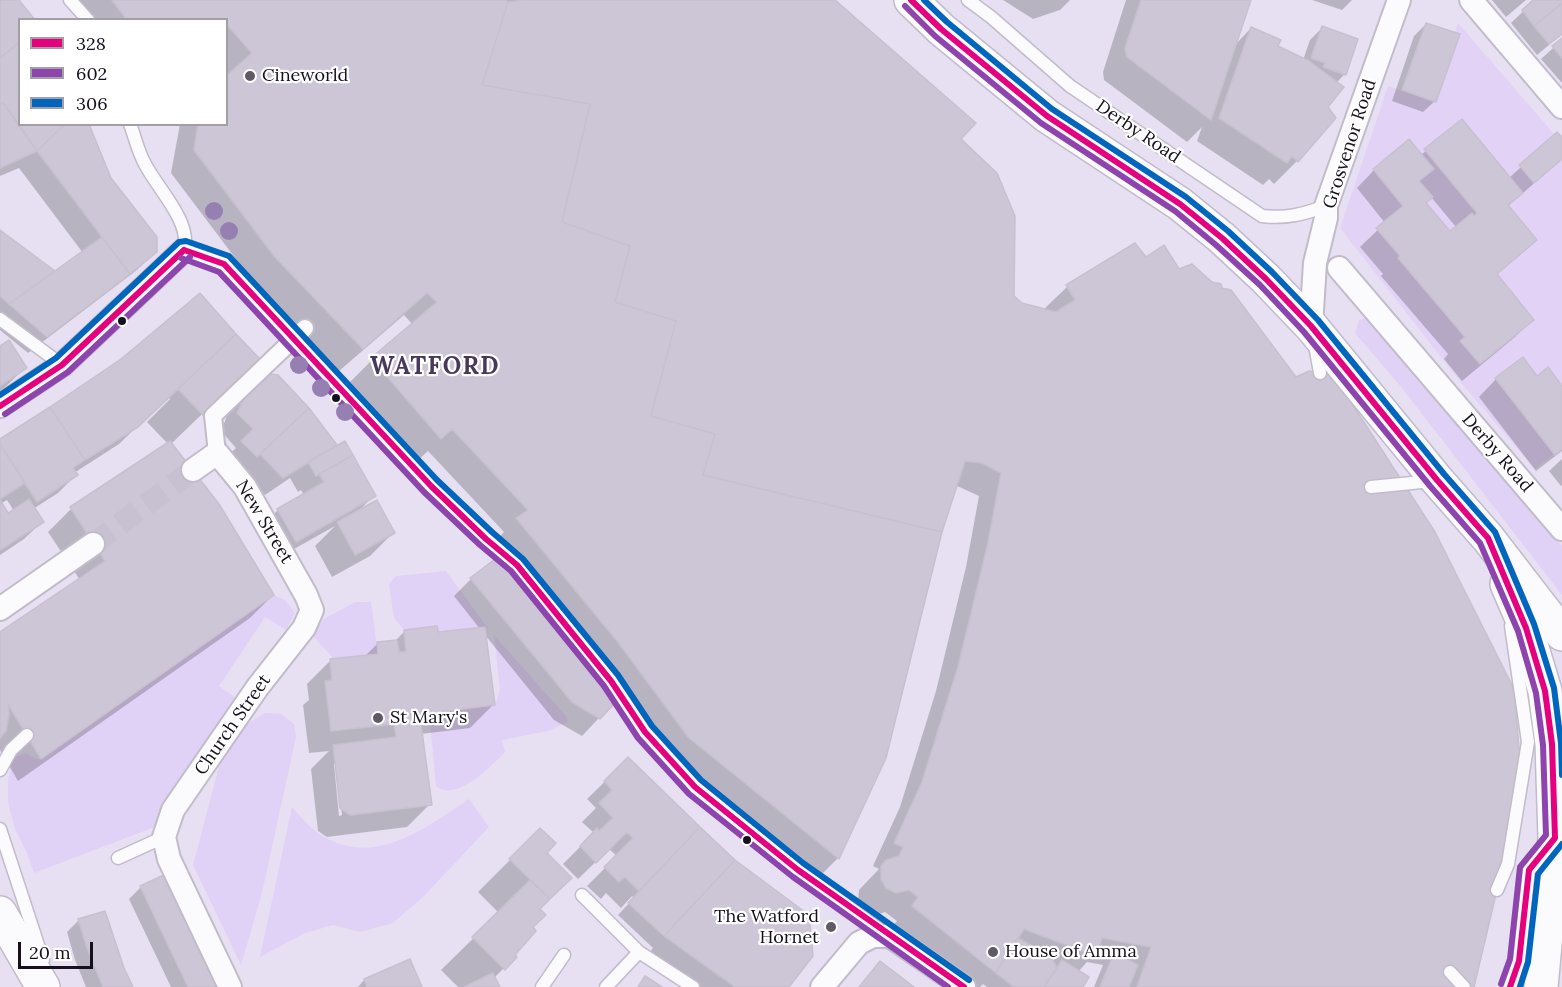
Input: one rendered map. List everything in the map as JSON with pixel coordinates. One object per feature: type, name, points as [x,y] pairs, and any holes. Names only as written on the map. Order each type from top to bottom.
[{"type":"main road","points":[[911,0],[941,29],[1047,116],[1180,204],[1214,231],[1266,279],[1311,326],[1437,480],[1488,538],[1562,634]]},
{"type":"main road","points":[[1488,538],[1526,628],[1545,691],[1552,744],[1555,838],[1542,943],[1541,987]]},
{"type":"main road","points":[[0,913],[43,987]]},
{"type":"street","name":"Grosvenor Road","points":[[1311,326],[1316,262],[1326,218],[1326,206],[1399,0]]},
{"type":"street","points":[[1471,0],[1562,107]]},
{"type":"street","points":[[0,406],[62,365],[184,250]]},
{"type":"street","name":"Derby Road","points":[[1339,268],[1562,529]]},
{"type":"street","points":[[193,471],[217,453],[213,416],[299,333]]},
{"type":"street","name":"New Street","points":[[217,453],[245,487],[306,595]]},
{"type":"street","points":[[0,609],[93,544]]},
{"type":"street","name":"Church Street","points":[[166,848],[173,810],[257,688],[304,628],[312,610],[306,595]]},
{"type":"street","points":[[166,848],[230,987]]},
{"type":"street","points":[[822,987],[859,943],[873,936],[890,936],[964,987]]},
{"type":"lane","points":[[70,0],[86,18]]},
{"type":"lane","name":"Derby Road","points":[[968,0],[991,17],[1070,86],[1262,216],[1285,218],[1326,206]]},
{"type":"lane","points":[[131,126],[144,164],[180,220],[187,240],[184,250],[224,264],[299,333],[431,486],[517,566],[611,681],[645,732],[694,787],[798,870],[890,936]]},
{"type":"lane","points":[[0,319],[62,365]]},
{"type":"lane","points":[[1311,326],[1320,373]]},
{"type":"lane","points":[[1371,487],[1437,480]]},
{"type":"lane","points":[[1497,890],[1508,864],[1527,742],[1503,574]]},
{"type":"lane","points":[[0,770],[11,750],[27,735]]},
{"type":"lane","points":[[0,829],[52,987]]},
{"type":"lane","points":[[118,858],[166,848]]},
{"type":"lane","points":[[582,895],[639,952],[693,987]]},
{"type":"lane","points":[[1510,987],[1542,943]]},
{"type":"lane","points":[[606,987],[639,952]]},
{"type":"lane","points":[[542,987],[564,955]]},
{"type":"lane","points":[[1450,972],[1464,987]]},
{"type":"shaded area","points":[[1458,23],[1562,143],[1562,448],[1535,469],[1462,384],[1340,228],[1388,86],[1432,100]]},
{"type":"shaded area","points":[[1372,317],[1562,546],[1562,595],[1402,388],[1355,333],[1359,320]]},
{"type":"shaded area","points":[[446,571],[488,628],[438,632],[437,626],[404,630],[394,618],[389,584],[396,576]]},
{"type":"shaded area","points":[[274,595],[285,600],[295,613],[286,630],[265,617],[219,686],[236,698],[234,715],[160,825],[34,873],[15,829],[8,803],[8,781],[11,764],[15,757],[26,753],[36,759],[42,759]]},
{"type":"shaded area","points":[[355,602],[371,602],[378,654],[330,659],[333,658],[312,635],[324,619]]},
{"type":"shaded area","points":[[494,635],[566,716],[568,722],[548,731],[502,740],[505,752],[473,781],[453,790],[444,790],[436,786],[429,713],[495,705],[500,690]]},
{"type":"shaded area","points":[[265,713],[281,714],[294,724],[296,737],[262,893],[241,965],[193,865],[221,759],[247,724]]},
{"type":"shaded area","points":[[469,799],[489,827],[424,896],[393,923],[360,932],[333,925],[305,933],[260,957],[292,807],[318,833],[338,843],[358,848],[378,846],[416,833]]},
{"type":"building","points":[[0,0],[19,0],[33,18],[18,18],[18,44],[0,58]]},
{"type":"building","points":[[112,0],[505,0],[508,2],[482,85],[590,104],[562,222],[630,246],[615,302],[676,321],[651,416],[715,434],[703,475],[942,532],[886,758],[839,859],[689,738],[617,641],[516,518],[528,510],[452,429],[441,439],[371,358],[437,302],[427,293],[363,349],[274,256],[194,150],[198,126],[228,126],[228,74],[252,53],[228,26],[228,18],[126,18]]},
{"type":"building","points":[[526,0],[835,0],[976,123],[961,139],[997,173],[1015,216],[1014,296],[1022,303],[1056,312],[1075,300],[1066,285],[1135,243],[1146,257],[1164,245],[1179,269],[1192,264],[1212,282],[1231,290],[1296,377],[1309,371],[1334,376],[1435,532],[1514,689],[1520,761],[1497,890],[1474,987],[1137,987],[1151,947],[1102,938],[1096,956],[1024,929],[996,973],[912,906],[918,897],[909,890],[896,893],[886,888],[881,879],[881,866],[886,860],[899,856],[903,847],[894,843],[922,782],[958,667],[988,543],[1001,473],[982,463],[965,461],[942,532],[703,475],[715,434],[651,416],[676,321],[615,302],[630,246],[562,222],[590,104],[482,85],[508,2]]},
{"type":"building","points":[[1141,0],[1251,0],[1211,120],[1127,57],[1125,48]]},
{"type":"building","points":[[1533,0],[1562,0],[1562,3],[1534,26],[1522,10]]},
{"type":"building","points":[[1562,3],[1562,34],[1549,44],[1534,26]]},
{"type":"building","points":[[1426,23],[1460,34],[1436,102],[1402,90]]},
{"type":"building","points":[[1322,26],[1358,39],[1346,75],[1323,67],[1325,63],[1311,58]]},
{"type":"building","points":[[1251,27],[1281,40],[1278,46],[1309,61],[1344,87],[1328,107],[1336,118],[1298,162],[1292,156],[1287,163],[1219,118]]},
{"type":"building","points":[[1562,38],[1562,58],[1552,46]]},
{"type":"building","points":[[18,44],[17,122],[3,103],[0,105],[0,58]]},
{"type":"building","points":[[3,103],[37,151],[0,168],[0,105]]},
{"type":"building","points":[[1462,119],[1523,193],[1508,205],[1537,240],[1497,274],[1534,320],[1480,364],[1460,341],[1465,337],[1398,258],[1400,256],[1376,228],[1403,206],[1373,169],[1409,139],[1434,169],[1419,181],[1433,197],[1426,203],[1450,231],[1472,213],[1474,216],[1477,213],[1424,149]]},
{"type":"building","points":[[20,126],[63,126],[37,151]]},
{"type":"building","points":[[63,126],[90,126],[111,178],[157,237],[157,252],[130,274],[37,151]]},
{"type":"building","points":[[1557,132],[1562,137],[1562,159],[1534,183],[1519,165]]},
{"type":"building","points":[[0,230],[55,271],[9,304],[0,296]]},
{"type":"building","points":[[102,237],[130,274],[47,337],[9,304]]},
{"type":"building","points":[[200,293],[236,334],[138,427],[85,460],[50,407],[121,359]]},
{"type":"building","points":[[236,334],[260,359],[203,415],[178,389]]},
{"type":"building","points":[[9,340],[27,368],[0,386],[0,346]]},
{"type":"building","points":[[1523,357],[1537,376],[1548,367],[1562,386],[1562,449],[1555,455],[1495,378]]},
{"type":"building","points":[[269,374],[278,375],[309,408],[257,457],[241,441],[253,429],[237,413],[245,397]]},
{"type":"building","points":[[50,407],[85,460],[73,468],[78,475],[37,502],[0,444],[0,439]]},
{"type":"building","points":[[309,408],[337,445],[283,478],[260,454]]},
{"type":"building","points":[[170,441],[219,504],[274,595],[41,759],[8,704],[6,731],[0,738],[0,632],[105,561],[70,507]]},
{"type":"building","points":[[345,441],[353,455],[316,476],[308,462]]},
{"type":"building","points":[[0,444],[25,483],[0,499]]},
{"type":"building","points":[[353,455],[376,496],[296,542],[277,509],[324,482],[319,474]]},
{"type":"building","points":[[29,499],[44,522],[0,550],[0,500],[8,513]]},
{"type":"building","points":[[377,500],[395,533],[355,555],[337,522]]},
{"type":"building","points":[[499,556],[615,703],[600,719],[572,702],[470,578]]},
{"type":"building","name":"St Mary's","points":[[437,626],[438,632],[485,627],[495,705],[429,713],[421,724],[432,805],[350,815],[340,808],[333,745],[396,737],[394,724],[331,731],[325,681],[332,680],[330,659],[378,654],[377,642],[397,640],[399,652],[406,652],[404,630]]},
{"type":"building","points":[[628,757],[700,827],[639,891],[625,877],[619,882],[604,867],[633,838],[627,832],[596,863],[580,846],[597,828],[599,831],[613,818],[599,803],[612,790],[604,781]]},
{"type":"building","points":[[700,827],[735,860],[664,936],[628,903]]},
{"type":"building","points":[[540,828],[556,843],[547,853],[572,878],[550,899],[509,859]]},
{"type":"building","points":[[735,860],[809,915],[813,956],[789,987],[735,987],[664,936]]},
{"type":"building","points":[[164,875],[218,987],[188,987],[140,886]]},
{"type":"building","points":[[530,880],[550,899],[540,909],[546,915],[533,927],[536,931],[505,970],[472,937]]},
{"type":"building","points":[[105,911],[124,968],[133,987],[103,987],[87,948],[78,919]]},
{"type":"building","points":[[1017,938],[1051,956],[1057,968],[1044,987],[1014,987],[996,973]]},
{"type":"building","points":[[1114,953],[1138,965],[1129,987],[1100,987]]},
{"type":"building","points":[[410,959],[422,987],[367,987],[364,979]]},
{"type":"building","points":[[1062,960],[1089,977],[1083,987],[1044,987]]},
{"type":"building","points":[[880,961],[914,987],[859,987]]},
{"type":"building","points":[[493,973],[500,987],[464,987]]},
{"type":"building","points":[[645,976],[662,987],[638,987]]},
{"type":"tunnel","points":[[93,544],[193,470]]},
{"type":"transit line","name":"328","points":[[911,0],[941,29],[1047,116],[1180,204],[1222,238],[1266,279],[1311,326],[1437,480],[1488,538],[1526,628],[1545,691],[1552,744],[1555,838],[1529,870],[1519,961],[1510,987]]},
{"type":"transit line","name":"306","points":[[924,0],[947,22],[1052,109],[1186,197],[1228,231],[1318,320],[1444,474],[1495,532],[1534,624],[1554,688],[1561,743],[1562,775]]},
{"type":"transit line","name":"602","points":[[905,6],[935,36],[1041,123],[1175,211],[1260,285],[1304,332],[1430,486],[1480,543],[1518,631],[1536,693],[1543,745],[1546,835],[1520,867],[1510,959],[1501,984]]},
{"type":"transit line","name":"306","points":[[0,395],[56,358],[179,242],[186,241],[229,256],[437,480],[523,559],[618,675],[652,726],[701,780],[803,863],[969,980]]},
{"type":"transit line","name":"328","points":[[184,250],[224,264],[431,486],[486,539],[517,565],[611,681],[645,732],[695,787],[798,870],[964,987]]},
{"type":"transit line","name":"328","points":[[0,406],[62,365],[184,250]]},
{"type":"transit line","name":"602","points":[[5,414],[68,372],[190,257]]},
{"type":"transit line","name":"602","points":[[181,258],[219,272],[424,492],[511,571],[604,686],[638,738],[689,794],[793,877],[948,987]]},
{"type":"transit line","name":"306","points":[[1520,987],[1528,962],[1538,874],[1562,844]]},
{"type":"place","name":"Cineworld","points":[[250,76]]},
{"type":"place","name":"St Mary's","points":[[378,718]]},
{"type":"place","name":"The Watford Hornet","points":[[831,927]]},
{"type":"place","name":"House of Amma","points":[[993,952]]},
{"type":"district","name":"WATFORD","points":[[435,367]]}]
